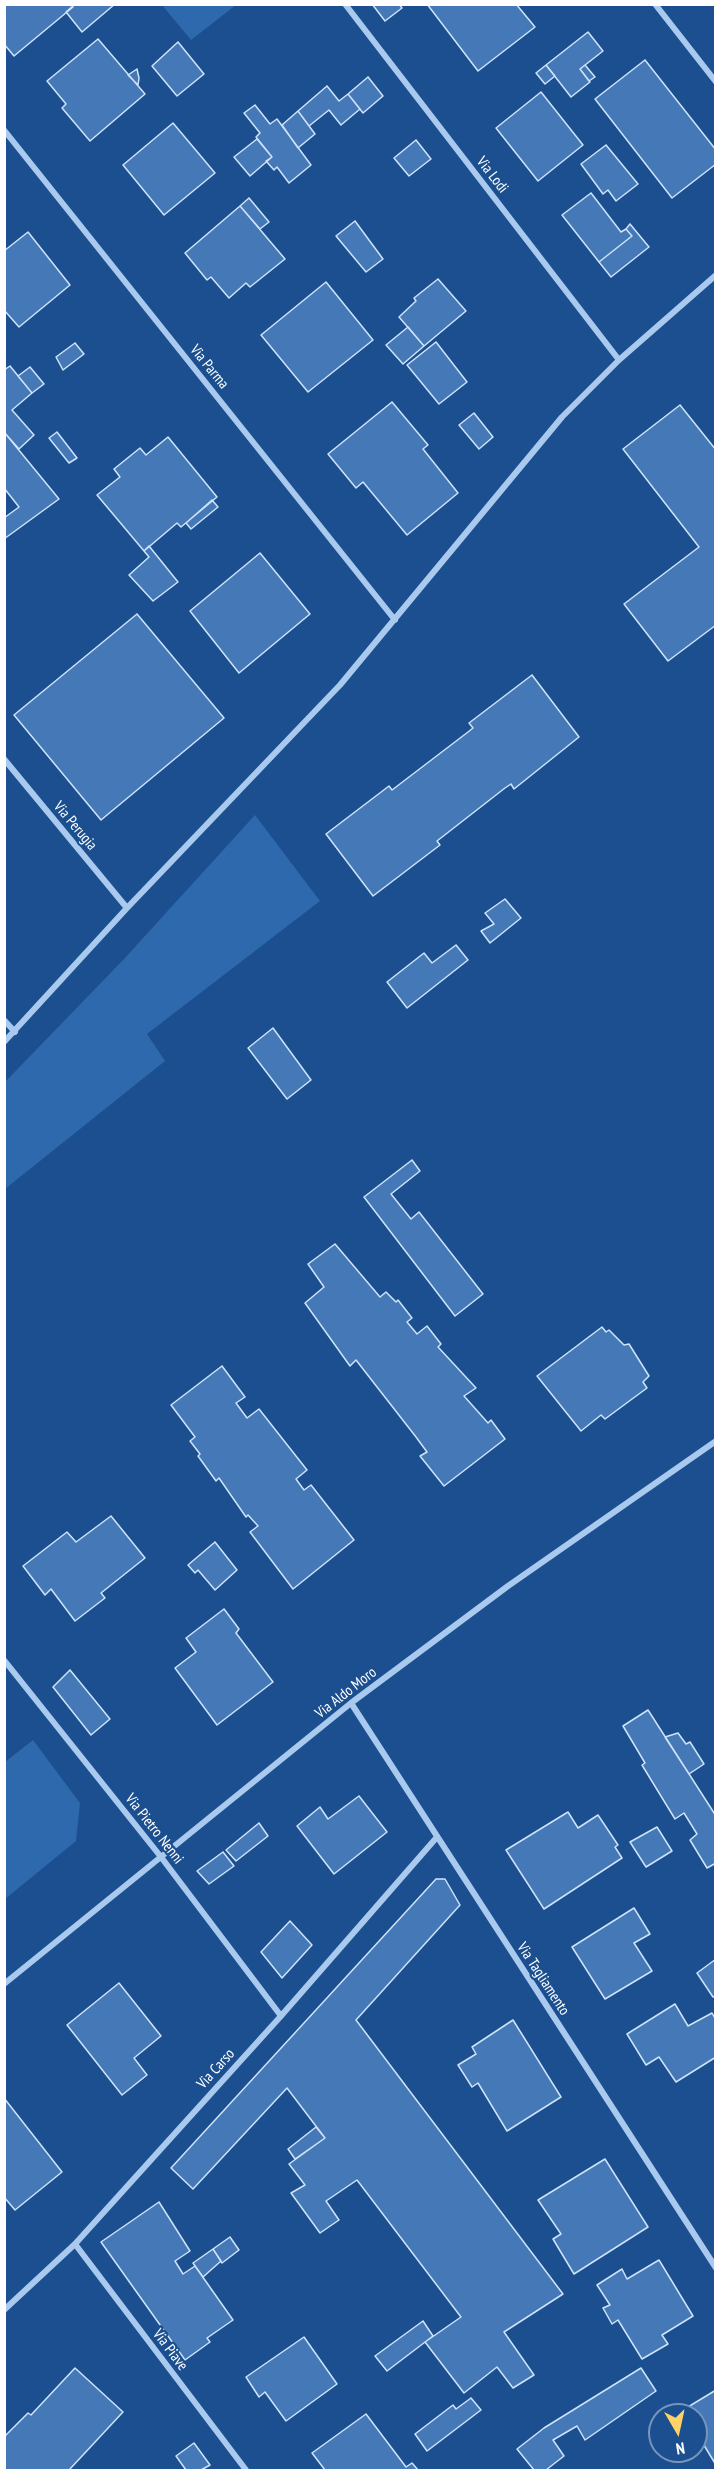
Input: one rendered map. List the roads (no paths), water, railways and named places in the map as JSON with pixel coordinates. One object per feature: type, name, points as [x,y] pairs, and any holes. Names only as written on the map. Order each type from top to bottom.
[{"type":"street","name":"Via Lodi","points":[[345,4],[619,360]]},
{"type":"street","points":[[655,4],[716,82]]},
{"type":"street","name":"Via Parma","points":[[4,130],[395,620]]},
{"type":"street","points":[[4,1042],[127,908],[340,685],[562,417],[619,360],[716,275]]},
{"type":"street","name":"Via Perugia","points":[[4,759],[127,908]]},
{"type":"street","points":[[4,1020],[15,1032]]},
{"type":"street","name":"Via Aldo Moro","points":[[4,1984],[351,1703],[508,1586],[716,1441]]},
{"type":"street","name":"Via Pietro Nenni","points":[[4,1659],[161,1857],[280,2016]]},
{"type":"street","name":"Via Tagliamento","points":[[351,1703],[716,2268]]},
{"type":"street","name":"Via Carso","points":[[4,2310],[75,2244],[437,1837]]},
{"type":"street","name":"Via Piave","points":[[75,2244],[246,2470]]}]
